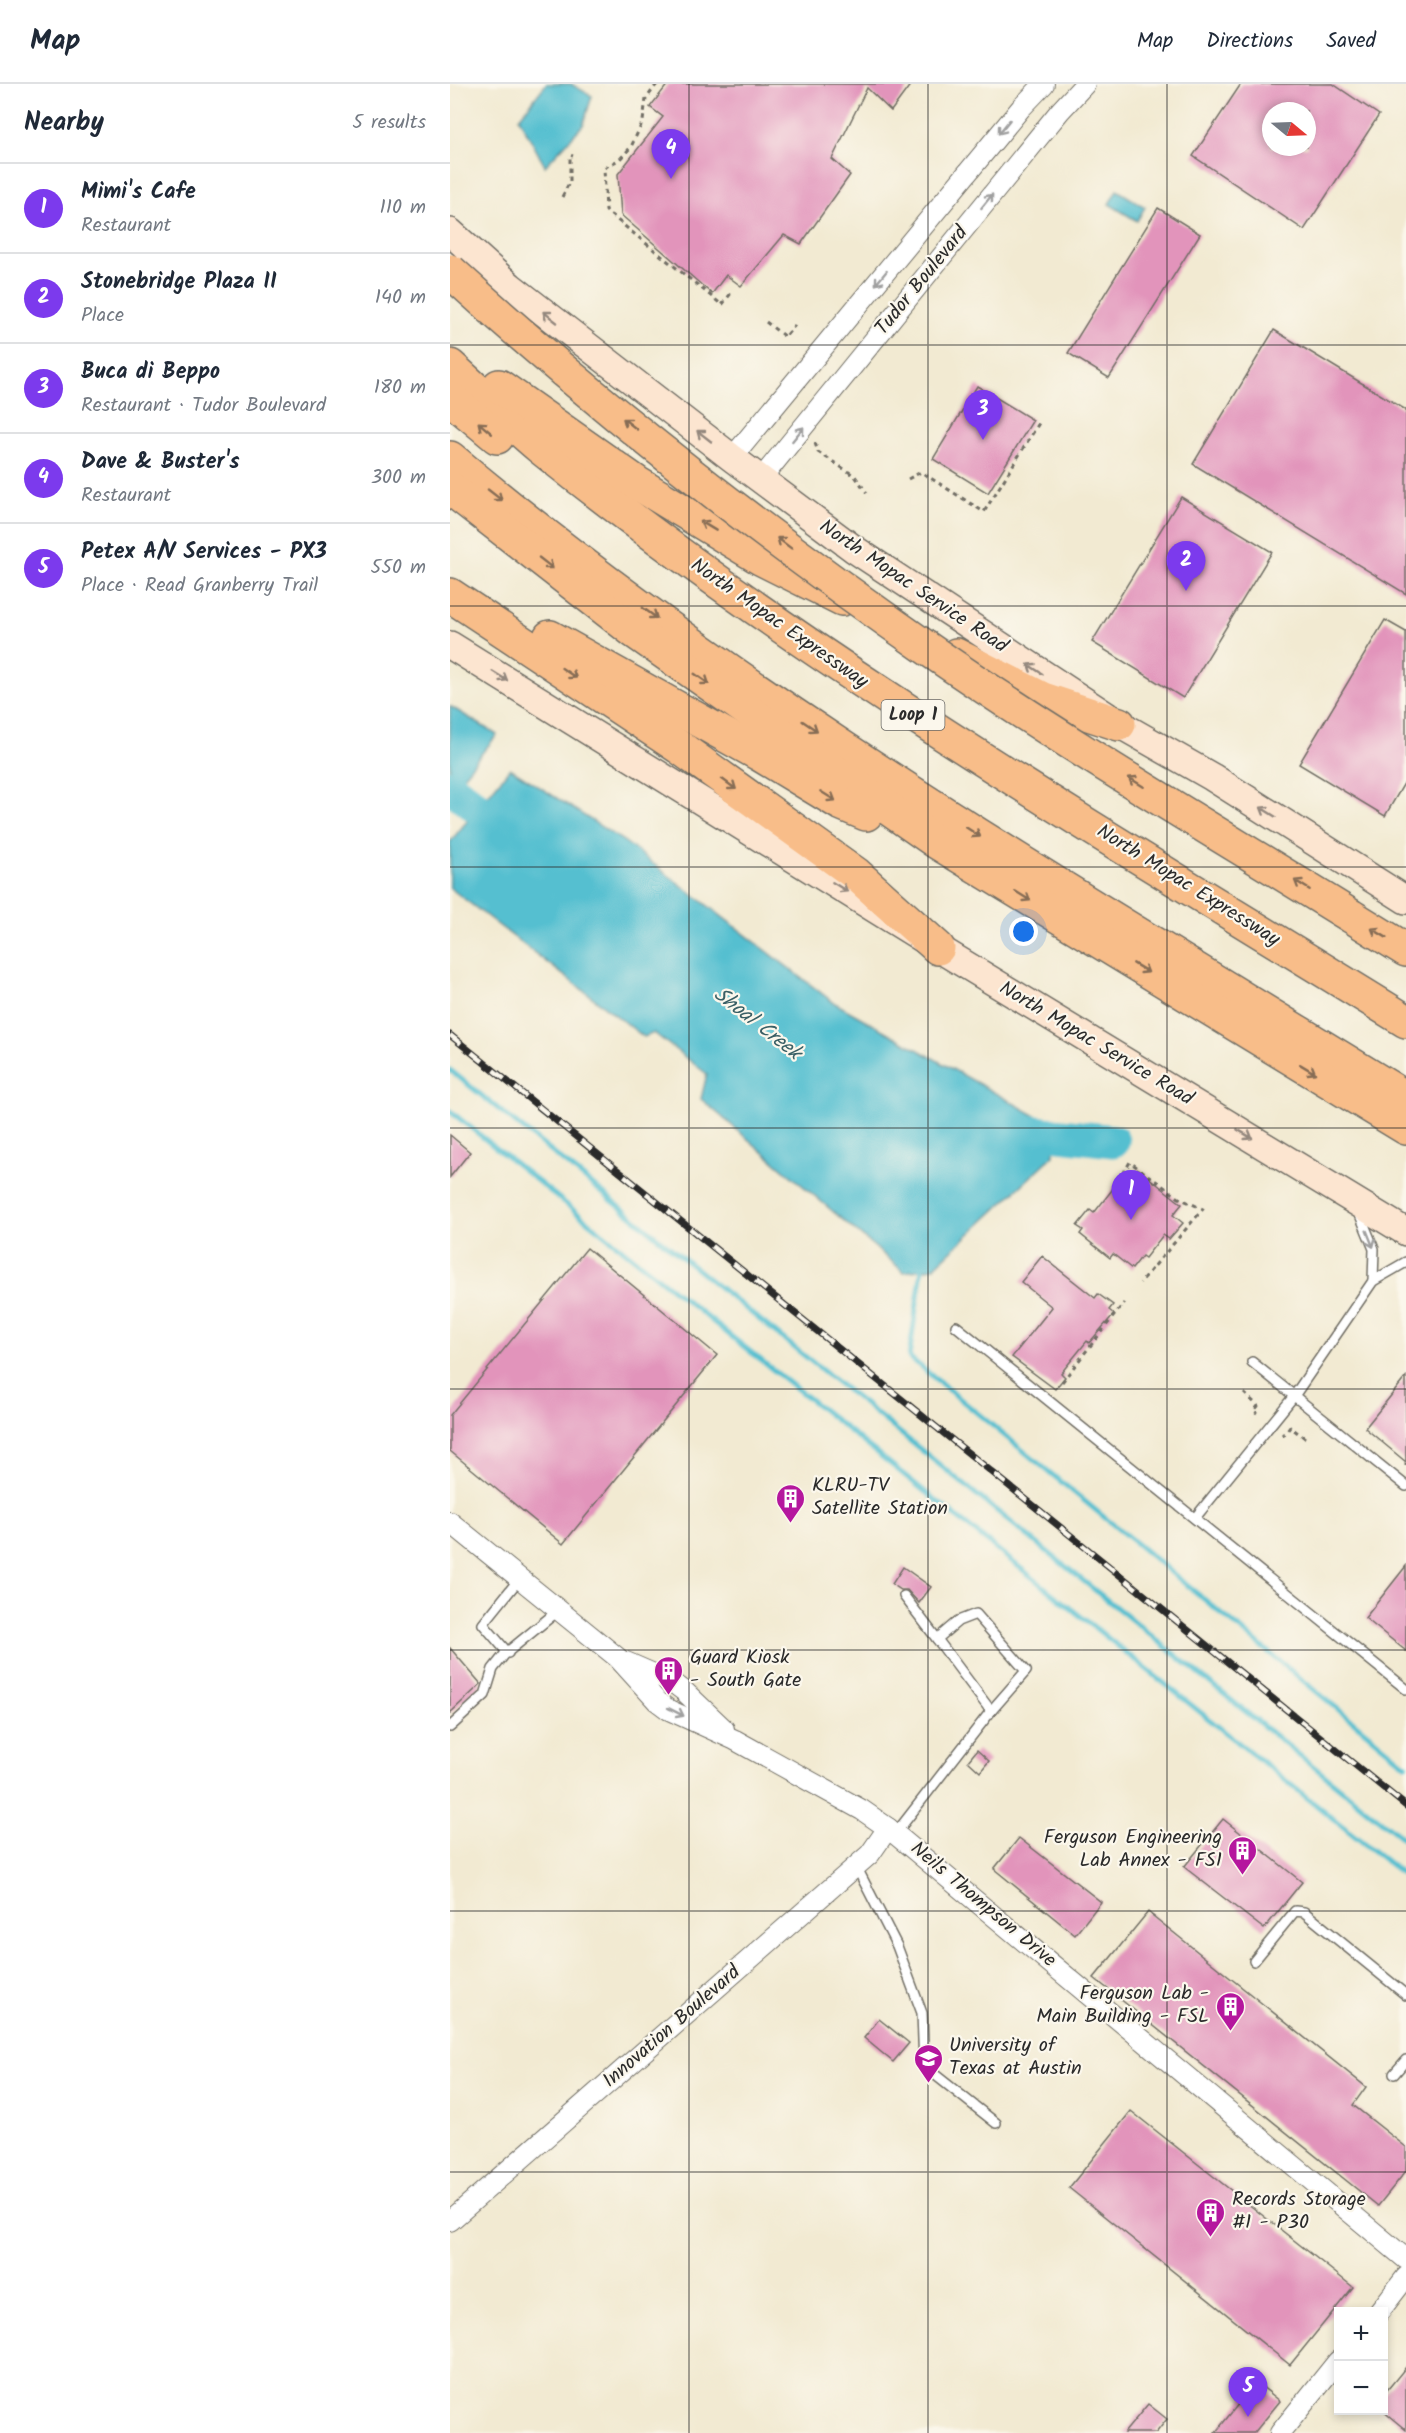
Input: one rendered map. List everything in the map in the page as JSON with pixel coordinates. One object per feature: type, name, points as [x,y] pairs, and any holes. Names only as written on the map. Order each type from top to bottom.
[{"type":"highway","points":[[450,271],[609,408],[680,464],[806,560],[932,651],[1036,719],[1406,950]]},
{"type":"highway","points":[[450,355],[637,483],[760,558],[1043,699],[1119,724]]},
{"type":"highway","name":"North Mopac Expressway","points":[[450,366],[539,446],[693,565],[782,628],[957,744],[1406,1021]]},
{"type":"highway","points":[[450,398],[676,575],[867,708],[1008,798],[1406,1043]]},
{"type":"highway","points":[[450,458],[563,548],[650,613],[834,743],[985,839],[1406,1098]]},
{"type":"highway","points":[[450,488],[635,632],[938,843],[1406,1128]]},
{"type":"highway","points":[[450,579],[759,754],[840,803],[938,843]]},
{"type":"highway","points":[[450,594],[679,747],[855,874],[938,948]]},
{"type":"main road","name":"North Mopac Service Road","points":[[450,232],[510,286],[732,458],[864,556],[1119,724],[1212,777],[1406,900]]},
{"type":"main road","name":"North Mopac Service Road","points":[[450,645],[938,948],[1406,1232]]},
{"type":"street","name":"Tudor Boulevard","points":[[732,458],[1020,108],[1044,84]]},
{"type":"street","name":"Tudor Boulevard","points":[[761,480],[1083,85]]},
{"type":"street","name":"Neils Thompson Drive","points":[[450,1522],[618,1658],[672,1682],[684,1691],[735,1740],[862,1810],[892,1831],[1406,2259]]},
{"type":"street","name":"Innovation Boulevard","points":[[450,2221],[870,1854],[892,1831]]},
{"type":"street","points":[[1382,2307],[1406,2277]]},
{"type":"street","points":[[1280,2433],[1334,2366]]},
{"type":"lane","points":[[1353,1199],[1374,1250],[1373,1281]]},
{"type":"lane","points":[[1195,1518],[1294,1396],[1373,1281],[1406,1262]]},
{"type":"lane","points":[[956,1326],[1406,1689]]},
{"type":"lane","points":[[1252,1362],[1406,1486]]},
{"type":"lane","points":[[508,1653],[483,1624],[520,1578]]},
{"type":"lane","points":[[904,1596],[991,1711]]},
{"type":"lane","points":[[450,1726],[485,1695],[493,1669],[508,1653],[559,1610]]},
{"type":"lane","points":[[892,1831],[1026,1671],[976,1614],[958,1621],[937,1639]]},
{"type":"lane","points":[[856,1866],[897,1946],[922,2013],[924,2066],[996,2123]]},
{"type":"lane","points":[[1254,1962],[1295,1911],[1304,1912],[1406,1995]]},
{"type":"lane","points":[[1394,2074],[1406,2060]]},
{"type":"path","points":[[657,84],[645,99],[643,121],[631,147],[620,159],[604,168],[606,211],[722,305],[732,292]]},
{"type":"path","points":[[562,197],[570,181],[570,155],[573,156]]},
{"type":"path","points":[[766,322],[784,337],[795,325]]},
{"type":"path","points":[[908,479],[921,472],[984,512],[1039,423]]},
{"type":"path","points":[[815,442],[818,452],[855,476],[867,493]]},
{"type":"path","points":[[1123,1174],[1130,1162],[1179,1198],[1203,1209],[1140,1283]]},
{"type":"path","points":[[1062,1382],[1124,1303]]},
{"type":"path","points":[[1244,1393],[1258,1406],[1254,1411],[1257,1413]]},
{"type":"path","points":[[1279,1431],[1284,1435],[1290,1427],[1305,1438]]},
{"type":"water","points":[[546,84],[571,84],[592,96],[583,125],[545,166],[519,118]]},
{"type":"water","points":[[1117,190],[1145,207],[1137,221],[1109,204]]},
{"type":"water","points":[[450,706],[497,735],[450,792]]},
{"type":"water","points":[[510,768],[625,842],[833,1002],[1052,1125],[1054,1155],[933,1268],[904,1272],[701,1099],[707,1074],[654,1033],[644,1037],[450,888],[450,842]]},
{"type":"building","points":[[668,84],[911,84],[891,111],[867,88],[832,159],[850,175],[801,244],[784,235],[741,286],[726,275],[712,294],[621,215],[618,174],[663,117],[650,107]]},
{"type":"building","points":[[1241,84],[1333,84],[1379,115],[1304,230],[1193,156]]},
{"type":"building","points":[[1158,208],[1200,234],[1109,378],[1068,353]]},
{"type":"building","points":[[1274,330],[1406,410],[1406,594],[1193,464]]},
{"type":"building","points":[[977,386],[1033,420],[988,493],[933,459]]},
{"type":"building","points":[[1181,497],[1272,552],[1183,698],[1092,642]]},
{"type":"building","points":[[1385,620],[1406,632],[1406,780],[1385,816],[1299,764]]},
{"type":"building","points":[[450,1135],[470,1152],[450,1177]]},
{"type":"building","points":[[1138,1169],[1182,1204],[1173,1215],[1183,1223],[1169,1239],[1163,1235],[1145,1258],[1142,1256],[1132,1269],[1113,1254],[1110,1258],[1080,1234],[1083,1230],[1077,1226],[1090,1210],[1094,1213],[1119,1181],[1124,1185]]},
{"type":"building","points":[[587,1248],[717,1355],[563,1544],[450,1451],[450,1415]]},
{"type":"building","points":[[1042,1256],[1095,1298],[1098,1294],[1113,1305],[1109,1310],[1114,1314],[1089,1343],[1087,1341],[1061,1373],[1065,1377],[1055,1389],[1012,1357],[1052,1307],[1021,1282]]},
{"type":"building","points":[[1406,1377],[1406,1462],[1365,1428]]},
{"type":"building","points":[[1406,1566],[1406,1651],[1365,1618]]},
{"type":"building","points":[[903,1567],[931,1587],[919,1603],[907,1590],[901,1590],[892,1584]]},
{"type":"building","points":[[450,1648],[481,1684],[450,1713]]},
{"type":"building","points":[[977,1750],[989,1761],[980,1772],[968,1761]]},
{"type":"building","name":"Ferguson Engineering Lab Annex - FS1","points":[[1223,1819],[1302,1882],[1264,1929],[1184,1867]]},
{"type":"building","points":[[1019,1838],[1101,1902],[1075,1935],[994,1869]]},
{"type":"building","name":"Ferguson Lab - Main Building - FSL","points":[[1148,1912],[1366,2087],[1353,2105],[1406,2147],[1406,2171],[1378,2206],[1094,1978]]},
{"type":"building","points":[[879,2019],[909,2043],[893,2062],[864,2038]]},
{"type":"building","name":"Records Storage #1 - P30","points":[[1131,2111],[1353,2287],[1337,2307],[1334,2307],[1334,2311],[1290,2365],[1069,2188]]},
{"type":"building","points":[[1406,2367],[1406,2430],[1388,2415],[1388,2389]]},
{"type":"building","points":[[1256,2382],[1280,2401],[1254,2433],[1215,2433]]},
{"type":"building","points":[[1148,2404],[1167,2419],[1156,2433],[1124,2433]]},
{"type":"waterway","name":"Shoal Creek","points":[[450,786],[512,835]]},
{"type":"waterway","points":[[450,1070],[1406,1841]]},
{"type":"waterway","points":[[450,1111],[1406,1877]]},
{"type":"waterway","name":"Shoal Creek","points":[[1008,1129],[1113,1141]]},
{"type":"waterway","points":[[920,1265],[922,1269],[909,1357],[1406,1765]]},
{"type":"railway","points":[[450,1035],[1406,1806]]},
{"type":"place","name":"Dave & Buster's","points":[[671,179]]},
{"type":"place","name":"Buca di Beppo","points":[[983,440]]},
{"type":"place","name":"Stonebridge Plaza II","points":[[1186,591]]},
{"type":"place","name":"Mimi's Cafe","points":[[1131,1220]]},
{"type":"place","name":"KLRU-TV Satellite Station","points":[[791,1524]]},
{"type":"place","name":"Guard Kiosk - South Gate","points":[[669,1696]]},
{"type":"place","name":"Ferguson Engineering Lab Annex - FS1","points":[[1243,1876]]},
{"type":"place","name":"Ferguson Lab - Main Building - FSL","points":[[1230,2032]]},
{"type":"place","name":"University of Texas at Austin","points":[[928,2084]]},
{"type":"place","name":"Records Storage #1 - P30","points":[[1211,2238]]},
{"type":"place","name":"Petex A/V Services - PX3","points":[[1248,2417]]}]
